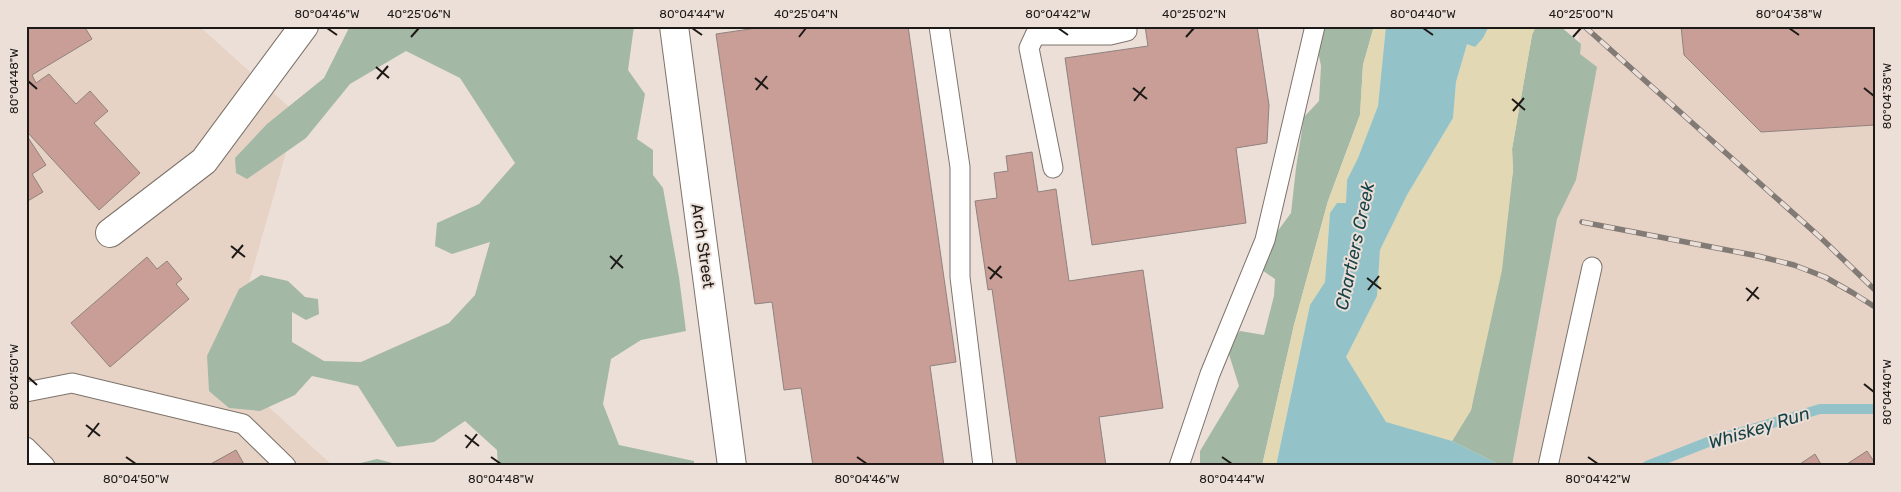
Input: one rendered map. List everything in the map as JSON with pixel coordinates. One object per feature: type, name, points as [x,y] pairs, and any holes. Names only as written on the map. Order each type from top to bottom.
[{"type":"street","points":[[110,233],[204,161],[304,26]]},
{"type":"street","name":"Arch Street","points":[[674,26],[732,466]]},
{"type":"lane","points":[[940,26],[960,167],[960,277],[983,466]]},
{"type":"lane","points":[[1053,168],[1029,48],[1035,35],[1110,35],[1127,31],[1122,26]]},
{"type":"lane","points":[[1179,466],[1210,374],[1265,240],[1315,26]]},
{"type":"lane","points":[[1548,466],[1592,267]]},
{"type":"lane","points":[[26,392],[72,383],[243,424],[286,466]]},
{"type":"lane","points":[[26,447],[45,466]]},
{"type":"shaded area","points":[[26,26],[199,26],[297,114],[225,367],[333,466],[26,466]]},
{"type":"shaded area","points":[[1578,26],[1875,26],[1875,466],[1512,466],[1557,219],[1576,180],[1580,54]]},
{"type":"green space","points":[[350,26],[634,26],[628,70],[645,94],[637,139],[653,150],[653,175],[663,188],[679,277],[686,331],[641,340],[611,359],[603,404],[619,445],[694,461],[694,466],[498,466],[497,450],[465,421],[434,442],[397,447],[358,386],[312,376],[295,395],[260,411],[229,408],[209,391],[207,356],[239,289],[261,275],[288,281],[305,297],[318,299],[319,314],[306,320],[292,312],[292,342],[324,361],[361,362],[449,323],[475,295],[490,242],[452,254],[435,246],[437,223],[479,204],[515,163],[460,78],[406,51],[350,84],[306,138],[247,179],[236,173],[235,158],[267,124],[324,78]]},
{"type":"green space","points":[[1324,26],[1374,26],[1363,65],[1360,115],[1328,201],[1294,325],[1262,466],[1200,466],[1200,451],[1239,386],[1227,348],[1240,331],[1264,335],[1274,296],[1275,279],[1262,270],[1260,234],[1277,232],[1291,213],[1304,117],[1319,101],[1321,66],[1317,46]]},
{"type":"green space","points":[[1536,26],[1560,26],[1581,44],[1580,54],[1597,67],[1576,180],[1557,219],[1512,466],[1502,466],[1452,441],[1471,410],[1513,171],[1512,149],[1532,35]]},
{"type":"green space","points":[[377,459],[404,466],[348,466]]},
{"type":"sand","points":[[1374,26],[1386,26],[1378,106],[1358,158],[1347,180],[1346,203],[1330,213],[1325,282],[1310,305],[1276,466],[1262,466],[1294,325],[1328,201],[1360,115],[1363,65]]},
{"type":"sand","points":[[1489,26],[1536,26],[1532,35],[1512,149],[1513,171],[1502,270],[1471,410],[1452,441],[1335,466],[1346,357],[1377,296],[1380,250],[1407,195],[1453,118],[1456,82],[1467,43],[1483,38]]},
{"type":"water","name":"Chartiers Creek","points":[[1386,26],[1489,26],[1483,38],[1475,47],[1467,44],[1456,82],[1453,118],[1407,195],[1380,250],[1377,296],[1346,357],[1386,422],[1452,441],[1502,466],[1276,466],[1310,305],[1325,282],[1330,213],[1337,203],[1346,203],[1347,180],[1358,158],[1378,106]]},
{"type":"building","points":[[26,26],[84,26],[92,39],[32,75],[36,83],[49,74],[76,104],[90,91],[108,111],[94,123],[140,173],[99,210],[29,134],[27,136],[46,165],[32,174],[43,192],[26,202]]},
{"type":"building","points":[[770,26],[908,26],[956,362],[930,366],[944,466],[813,466],[801,388],[784,390],[772,302],[755,304],[716,34]]},
{"type":"building","points":[[1145,26],[1257,26],[1269,105],[1267,143],[1236,148],[1246,223],[1092,245],[1065,58],[1148,46]]},
{"type":"building","points":[[1681,26],[1875,26],[1875,125],[1761,132],[1684,55]]},
{"type":"building","points":[[1032,152],[1038,192],[1056,189],[1069,281],[1143,270],[1163,408],[1099,417],[1106,466],[1017,466],[992,289],[988,290],[975,201],[997,198],[994,173],[1008,171],[1006,156]]},
{"type":"building","points":[[147,257],[157,269],[167,261],[182,279],[176,284],[189,299],[110,367],[71,323]]},
{"type":"building","points":[[236,450],[245,466],[207,466]]},
{"type":"building","points":[[1867,451],[1875,466],[1844,466]]},
{"type":"building","points":[[1815,454],[1822,466],[1797,466]]},
{"type":"waterway","name":"Whiskey Run","points":[[1647,466],[1708,442],[1820,409],[1875,409]]},
{"type":"railway","points":[[1584,26],[1821,238],[1875,290]]},
{"type":"railway","points":[[1582,222],[1758,256],[1794,265],[1825,277],[1875,307]]}]
